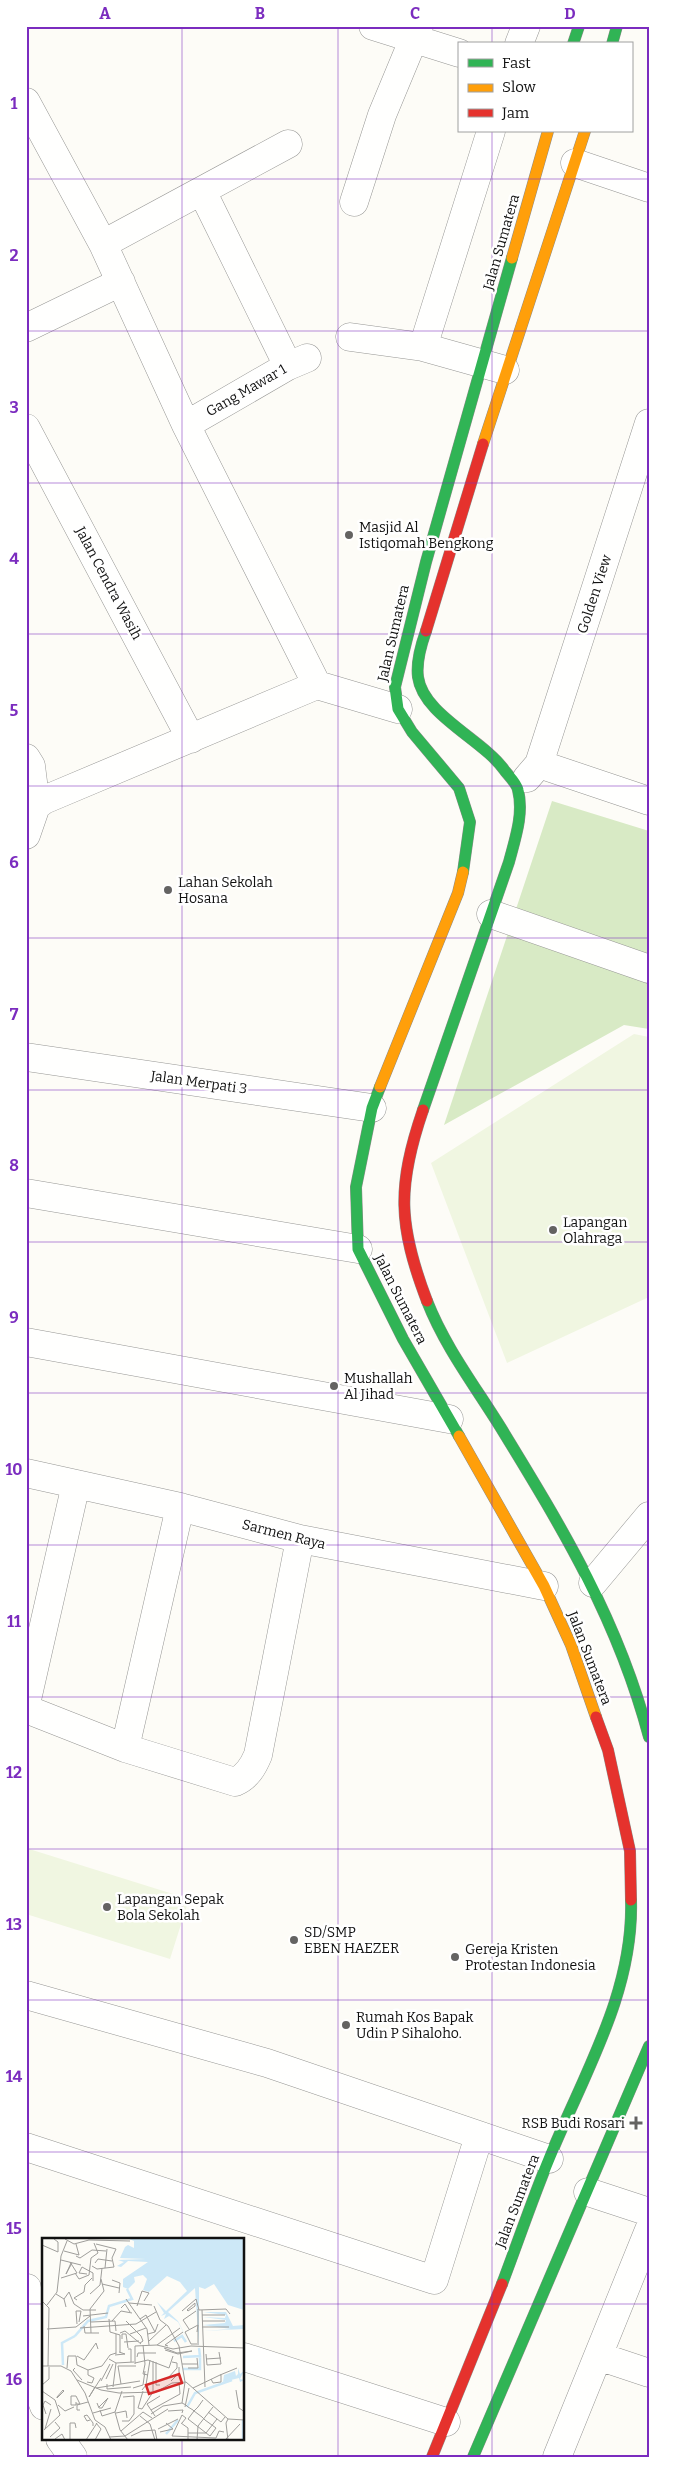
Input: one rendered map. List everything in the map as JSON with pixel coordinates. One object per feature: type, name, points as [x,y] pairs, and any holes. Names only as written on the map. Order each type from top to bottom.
[{"type":"main road","points":[[574,42],[579,26]]},
{"type":"main road","points":[[613,42],[617,26]]},
{"type":"main road","name":"Jalan Sumatera","points":[[432,2457],[496,2300],[549,2159],[612,2016],[625,1962],[636,1852],[608,1750],[571,1645],[544,1586],[449,1419],[407,1337],[358,1249],[356,1187],[372,1108],[458,893],[467,852],[470,822],[459,788],[412,732],[398,709],[395,687],[426,562],[548,132]]},
{"type":"main road","points":[[518,789],[497,759],[440,712],[423,693],[418,676],[420,650],[507,371],[585,132]]},
{"type":"main road","name":"Jalan Sumatera","points":[[518,789],[519,824],[509,862],[415,1134],[406,1176],[403,1215],[410,1252],[432,1327],[494,1416],[593,1583],[621,1645],[647,1724]]},
{"type":"main road","points":[[632,1901],[642,1892]]},
{"type":"main road","points":[[473,2457],[648,2052]]},
{"type":"street","points":[[373,26],[417,32],[458,52]]},
{"type":"street","points":[[521,42],[526,26]]},
{"type":"street","points":[[354,202],[382,115],[417,32]]},
{"type":"street","points":[[26,102],[103,244],[186,425],[317,684]]},
{"type":"street","points":[[423,348],[491,132]]},
{"type":"street","points":[[103,244],[288,144]]},
{"type":"street","points":[[576,163],[649,188]]},
{"type":"street","name":"Gang Mawar 1","points":[[186,425],[298,362],[202,191]]},
{"type":"street","points":[[26,328],[121,282]]},
{"type":"street","points":[[350,337],[423,348],[507,371]]},
{"type":"street","name":"Golden View","points":[[539,764],[649,423]]},
{"type":"street","name":"Jalan Cendra Wasih","points":[[26,428],[192,739]]},
{"type":"street","points":[[36,806],[44,800],[192,739],[317,684],[398,709]]},
{"type":"street","points":[[26,835],[36,806],[28,763]]},
{"type":"street","points":[[518,789],[539,764],[649,801]]},
{"type":"street","points":[[491,914],[649,969]]},
{"type":"street","name":"Jalan Merpati 3","points":[[26,1057],[372,1108]]},
{"type":"street","points":[[26,1193],[358,1249]]},
{"type":"street","points":[[26,1342],[449,1419]]},
{"type":"street","name":"Sarmen Raya","points":[[26,1473],[180,1507],[300,1540],[544,1586]]},
{"type":"street","points":[[26,1704],[76,1484]]},
{"type":"street","points":[[124,1748],[180,1507]]},
{"type":"street","points":[[593,1583],[643,1531]]},
{"type":"street","points":[[26,1709],[124,1748],[235,1782],[246,1775],[254,1765],[258,1755],[300,1540]]},
{"type":"street","points":[[26,1995],[267,2063],[549,2159]]},
{"type":"street","points":[[26,2147],[434,2280],[479,2136]]},
{"type":"street","points":[[588,2192],[649,2212]]},
{"type":"street","points":[[557,2457],[649,2230]]},
{"type":"street","points":[[42,2293],[27,2288],[30,2347],[38,2392],[42,2401]]},
{"type":"street","points":[[598,2356],[649,2373]]},
{"type":"street","points":[[245,2358],[446,2422]]},
{"type":"street","points":[[61,2440],[73,2457]]},
{"type":"green space","points":[[552,801],[649,831],[649,1029],[624,1025],[444,1125]]},
{"type":"green space","name":"Lapangan Olahraga","points":[[634,1034],[649,1037],[649,1297],[507,1363],[431,1163]]},
{"type":"green space","name":"Lapangan Sepak Bola Sekolah","points":[[26,1848],[189,1899],[170,1959],[26,1914]]},
{"type":"traffic: fast","points":[[574,42],[579,26]]},
{"type":"traffic: fast","points":[[613,42],[617,26]]},
{"type":"traffic: fast","points":[[463,872],[470,822],[459,788],[412,732],[398,709],[395,687],[426,562],[512,258]]},
{"type":"traffic: fast","points":[[423,1110],[509,862],[518,826],[520,808],[517,788],[511,778],[483,749],[442,715],[422,691],[418,677],[418,660],[426,631]]},
{"type":"traffic: fast","points":[[380,1087],[372,1108],[356,1187],[358,1249],[403,1339],[459,1436]]},
{"type":"traffic: fast","points":[[427,1301],[451,1350],[524,1466],[587,1577],[622,1654],[649,1737]]},
{"type":"traffic: fast","points":[[502,2284],[543,2174],[591,2065],[615,2001],[624,1968],[630,1934],[631,1900]]},
{"type":"traffic: fast","points":[[473,2457],[649,2046]]},
{"type":"traffic: slow","points":[[512,258],[548,132]]},
{"type":"traffic: slow","points":[[483,444],[585,132]]},
{"type":"traffic: slow","points":[[380,1087],[458,893],[463,872]]},
{"type":"traffic: slow","points":[[459,1436],[544,1586],[571,1645],[596,1717]]},
{"type":"traffic: jam","points":[[426,631],[483,444]]},
{"type":"traffic: jam","points":[[423,1110],[409,1161],[404,1206],[410,1250],[427,1301]]},
{"type":"traffic: jam","points":[[596,1717],[608,1750],[630,1851],[631,1900]]},
{"type":"traffic: jam","points":[[432,2457],[502,2284]]},
{"type":"place","name":"Masjid Al Istiqomah Bengkong","points":[[349,535]]},
{"type":"place","name":"Lahan Sekolah Hosana","points":[[168,890]]},
{"type":"place","name":"Lapangan Olahraga","points":[[553,1230]]},
{"type":"place","name":"Mushallah Al Jihad","points":[[334,1386]]},
{"type":"place","name":"Lapangan Sepak Bola Sekolah","points":[[107,1907]]},
{"type":"place","name":"SD/SMP EBEN HAEZER","points":[[294,1940]]},
{"type":"place","name":"Gereja Kristen Protestan Indonesia","points":[[455,1957]]},
{"type":"place","name":"Rumah Kos Bapak Udin P Sihaloho.","points":[[346,2025]]},
{"type":"place","name":"RSB Budi Rosari","points":[[636,2123]]}]
